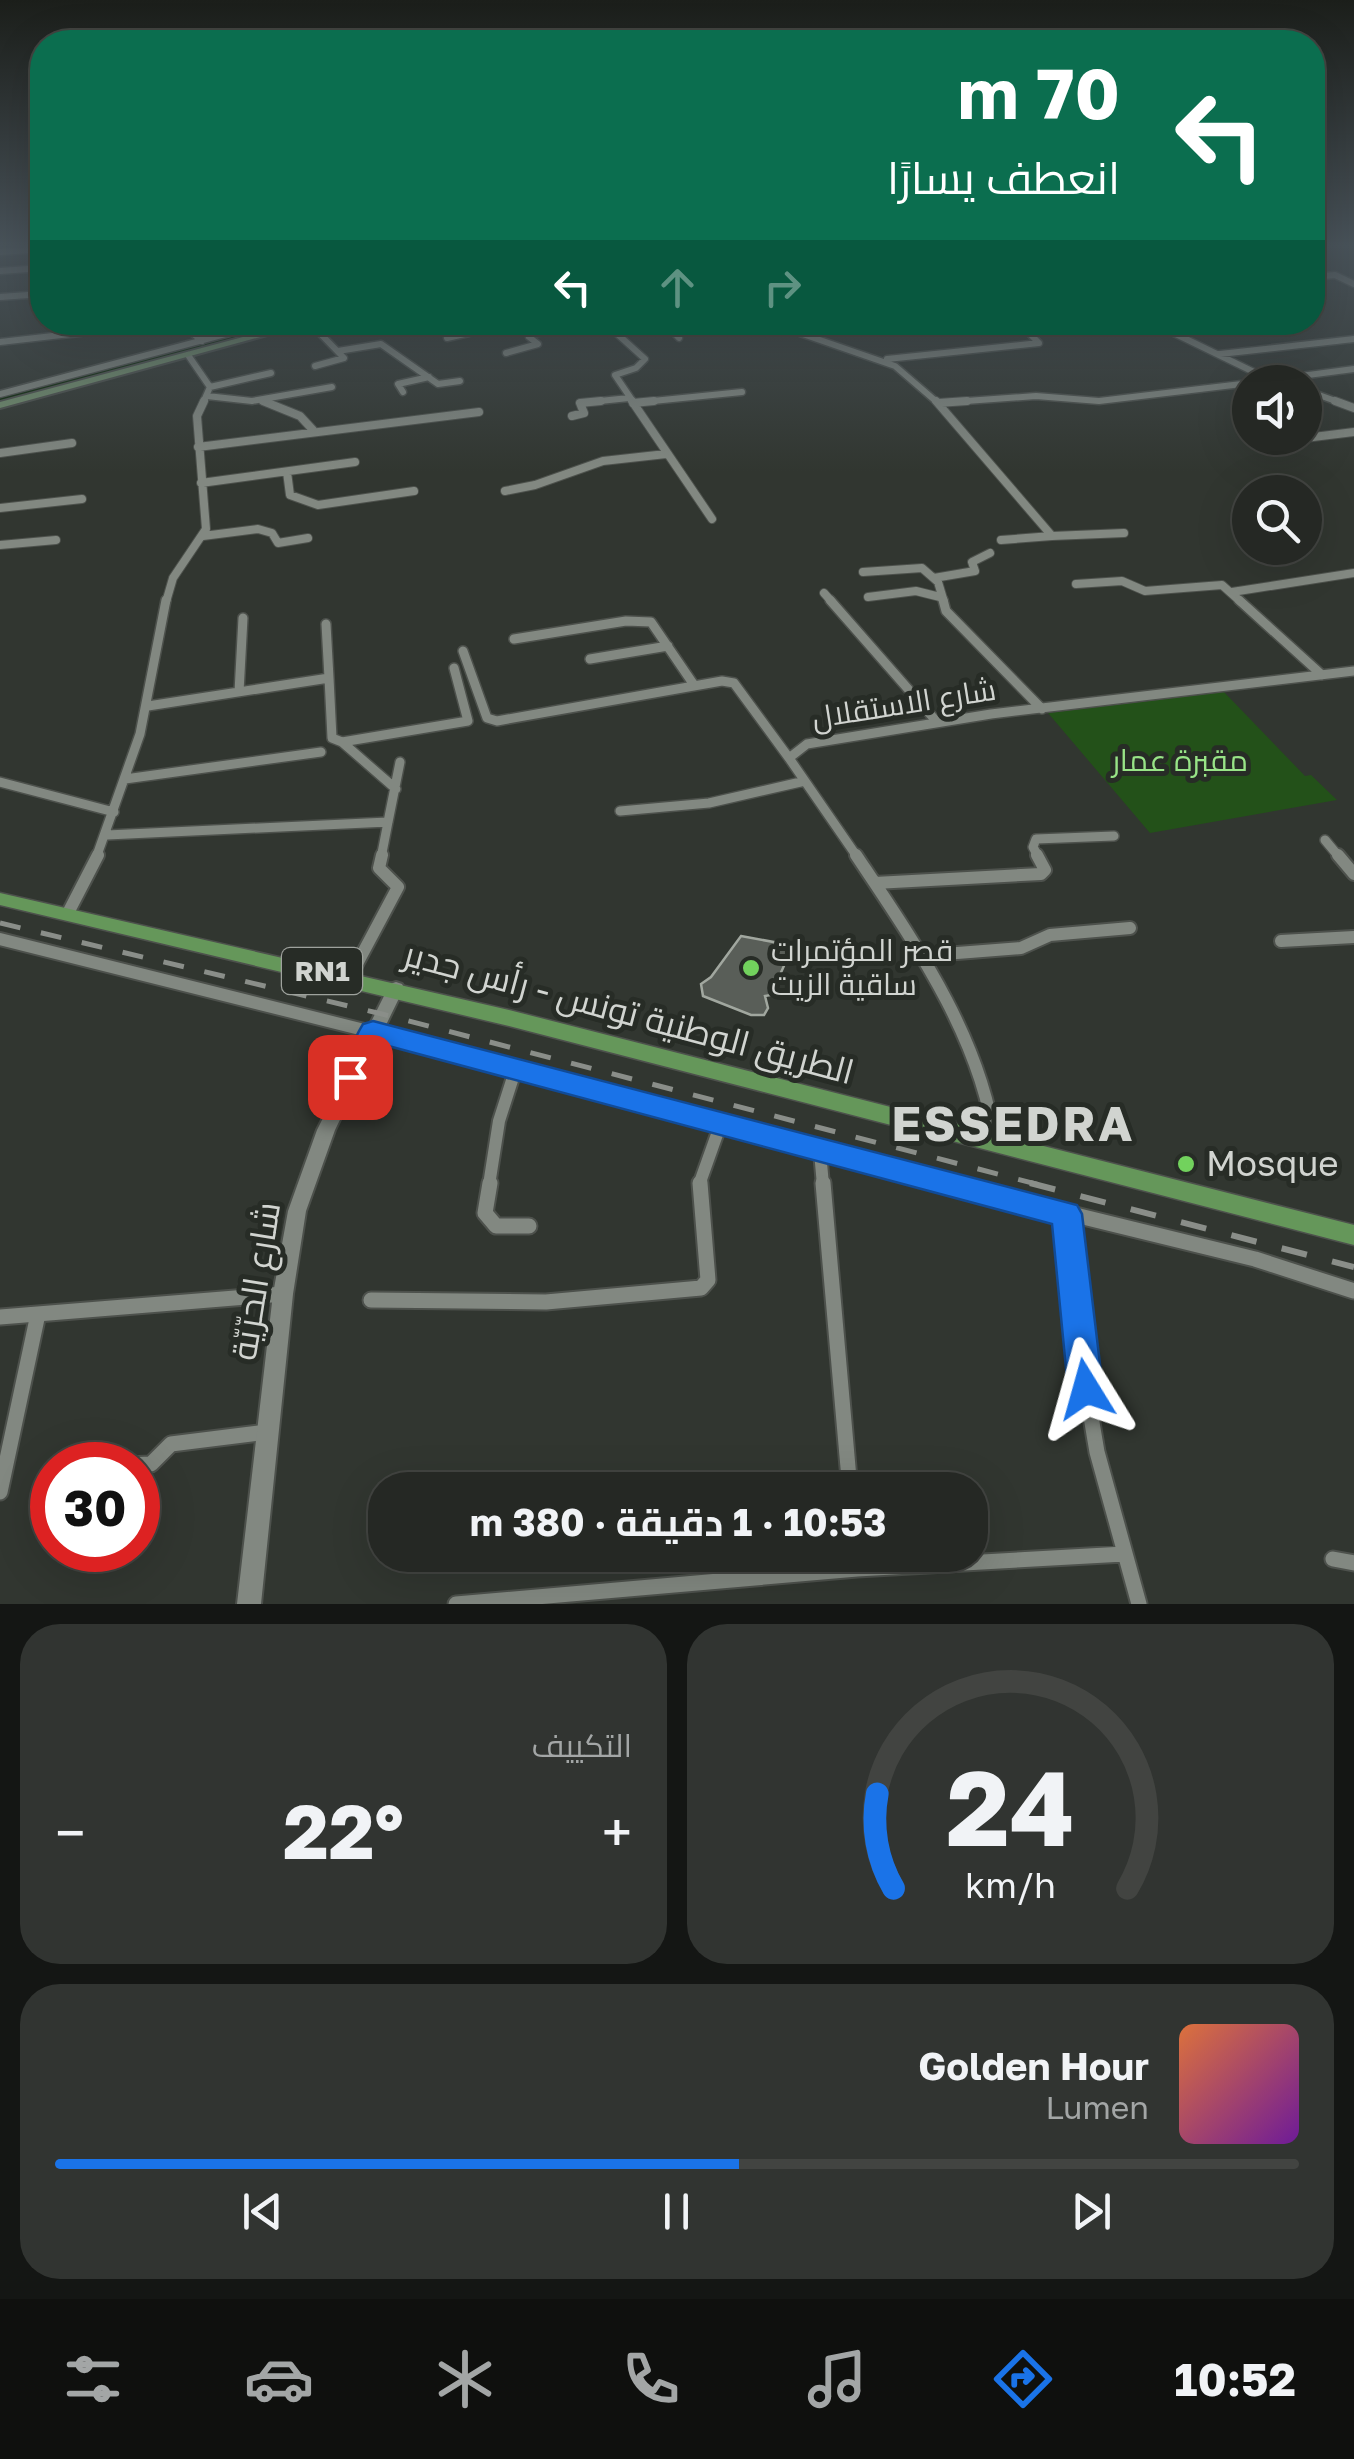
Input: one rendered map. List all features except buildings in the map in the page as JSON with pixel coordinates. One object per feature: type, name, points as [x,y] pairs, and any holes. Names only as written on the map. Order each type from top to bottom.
[{"type":"main road","points":[[0,405],[263,335]]},
{"type":"main road","name":"الطريق الوطنية تونس - رأس جدير","points":[[0,899],[396,988],[1354,1235]]},
{"type":"street","points":[[0,342],[62,335]]},
{"type":"street","points":[[195,335],[202,341]]},
{"type":"street","points":[[0,394],[224,335]]},
{"type":"street","points":[[315,366],[343,360],[322,335]]},
{"type":"street","points":[[447,338],[460,335]]},
{"type":"street","points":[[506,353],[538,344],[531,335]]},
{"type":"street","points":[[618,335],[645,358],[636,368],[615,375],[712,519]]},
{"type":"street","points":[[676,335],[679,338]]},
{"type":"street","points":[[808,335],[896,366],[938,403],[1052,536]]},
{"type":"street","points":[[881,359],[1038,343],[1034,335]]},
{"type":"street","points":[[1179,335],[1244,365]]},
{"type":"street","points":[[1219,354],[1354,338]]},
{"type":"street","points":[[338,351],[384,344],[440,384],[460,382]]},
{"type":"street","points":[[188,354],[208,392]]},
{"type":"street","points":[[1322,374],[1354,369]]},
{"type":"street","points":[[204,536],[197,416],[208,392],[272,374]]},
{"type":"street","points":[[403,392],[398,384],[429,377]]},
{"type":"street","points":[[938,403],[1036,396],[1099,401],[1232,385]]},
{"type":"street","points":[[260,400],[332,388]]},
{"type":"street","points":[[208,392],[274,403],[300,416],[313,430]]},
{"type":"street","points":[[572,416],[584,413],[580,403],[742,392]]},
{"type":"street","points":[[1322,396],[1354,408]]},
{"type":"street","points":[[198,447],[480,412]]},
{"type":"street","points":[[1322,436],[1354,432]]},
{"type":"street","points":[[0,453],[72,444]]},
{"type":"street","points":[[505,491],[535,486],[603,461],[666,454]]},
{"type":"street","points":[[201,483],[355,462]]},
{"type":"street","points":[[287,472],[290,495],[318,505],[414,491]]},
{"type":"street","points":[[0,508],[82,499]]},
{"type":"street","points":[[68,913],[107,835],[125,779],[148,706],[169,588],[178,566],[204,536],[258,529],[272,533],[278,543],[308,538]]},
{"type":"street","points":[[1002,540],[1124,533]]},
{"type":"street","points":[[0,545],[56,540]]},
{"type":"street","points":[[934,578],[974,571],[972,562],[990,553]]},
{"type":"street","points":[[864,572],[922,568],[934,578],[946,611],[1042,708]]},
{"type":"street","points":[[1232,592],[1354,573]]},
{"type":"street","points":[[1076,584],[1122,580],[1145,591],[1216,585],[1232,592],[1322,675]]},
{"type":"street","points":[[868,597],[916,591],[940,597]]},
{"type":"street","points":[[824,594],[937,722]]},
{"type":"street","points":[[239,692],[243,618]]},
{"type":"street","points":[[514,639],[641,620],[651,622],[694,685]]},
{"type":"street","points":[[326,624],[332,738],[342,742],[396,789]]},
{"type":"street","points":[[590,659],[668,646]]},
{"type":"street","points":[[463,650],[487,718],[497,721],[694,685],[734,683],[789,758]]},
{"type":"street","points":[[342,742],[468,721],[454,668]]},
{"type":"street","name":"شارع الاستقلال","points":[[994,1144],[996,1121],[978,1072],[919,956],[875,883],[789,758],[796,748],[937,722],[1354,671]]},
{"type":"street","points":[[148,706],[330,678]]},
{"type":"street","points":[[125,779],[321,752]]},
{"type":"street","points":[[350,977],[398,887],[379,868],[400,762]]},
{"type":"street","points":[[620,811],[709,803],[805,780]]},
{"type":"street","points":[[0,782],[114,812]]},
{"type":"street","points":[[107,835],[388,822]]},
{"type":"street","points":[[875,883],[1040,874],[1045,870],[1033,847],[1036,840],[1114,836]]},
{"type":"street","points":[[1325,840],[1354,874]]},
{"type":"street","points":[[919,956],[1030,947],[1050,935],[1130,928]]},
{"type":"street","points":[[1281,941],[1354,937]]},
{"type":"street","points":[[0,939],[516,1068],[820,1152],[1255,1258],[1354,1291]]},
{"type":"street","name":"شارع الحرّيّة","points":[[248,1604],[282,1294],[297,1212],[308,1176],[396,988]]},
{"type":"street","points":[[516,1068],[499,1121],[485,1213],[496,1226],[529,1226]]},
{"type":"street","points":[[371,1300],[546,1302],[701,1288],[708,1280],[698,1189],[720,1126]]},
{"type":"street","points":[[820,1152],[848,1472]]},
{"type":"street","points":[[1066,1214],[1090,1414],[1138,1604]]},
{"type":"street","points":[[0,1317],[282,1294]]},
{"type":"street","points":[[0,1492],[38,1314]]},
{"type":"street","points":[[160,1455],[171,1444],[268,1432]]},
{"type":"street","points":[[988,1558],[1124,1554]]},
{"type":"street","points":[[1333,1558],[1354,1563]]},
{"type":"street","points":[[456,1604],[762,1572]]},
{"type":"green space","name":"مقبرة عمار","points":[[1224,692],[1305,776],[1311,775],[1337,800],[1150,833],[1048,713]]},
{"type":"shaded area","points":[[230,335],[252,335],[0,402],[0,395]]},
{"type":"railway","points":[[0,923],[382,1014],[1040,1185]]},
{"type":"railway","points":[[1030,1183],[1354,1267]]},
{"type":"place","name":"قصر المؤتمرات ساقية الزيت","points":[[751,968]]},
{"type":"place","name":"Mosque","points":[[1186,1164]]},
{"type":"district","name":"ESSEDRA","points":[[1013,1124]]},
{"type":"route","points":[[350,1077],[373,1031],[683,1116],[1066,1214],[1086,1389]]}]
